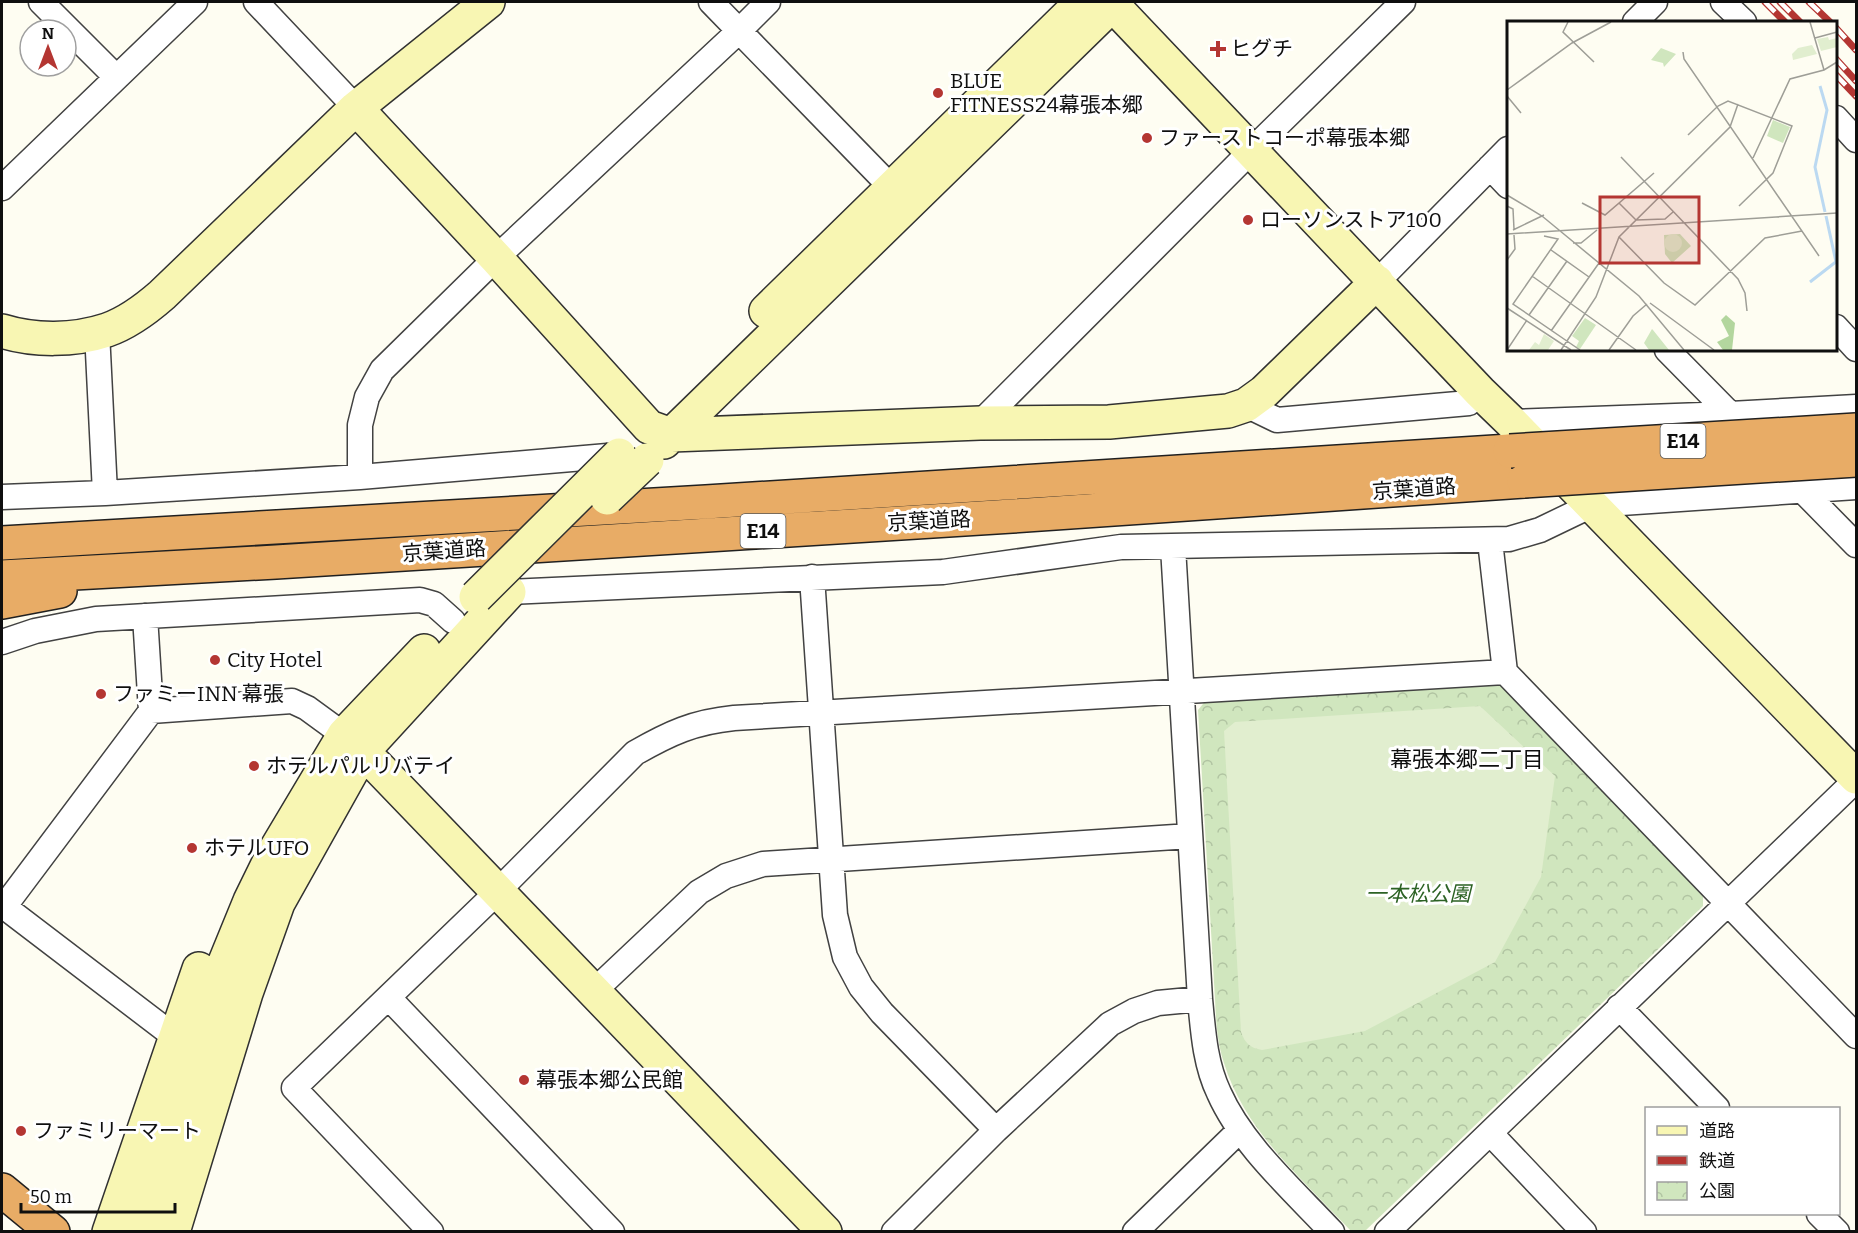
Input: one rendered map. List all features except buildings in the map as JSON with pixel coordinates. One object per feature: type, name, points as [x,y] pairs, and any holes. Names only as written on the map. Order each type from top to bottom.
[{"type":"highway","name":"京葉道路","points":[[2,543],[706,502],[1510,436],[1857,430]]},
{"type":"highway","name":"京葉道路","points":[[2,577],[1000,517],[1857,460]]},
{"type":"highway","points":[[2,602],[91,585],[158,581],[186,566]]},
{"type":"highway","points":[[2,1190],[53,1232]]},
{"type":"street","points":[[41,2],[116,77]]},
{"type":"street","points":[[3,184],[195,2]]},
{"type":"street","points":[[256,2],[660,431],[1109,422],[1228,411],[1246,405],[1264,392],[1507,151]]},
{"type":"street","points":[[2,331],[45,339],[97,332],[108,330],[144,310],[356,108],[488,2]]},
{"type":"street","points":[[711,2],[891,187]]},
{"type":"street","points":[[360,477],[360,425],[367,397],[382,370],[496,258],[768,2]]},
{"type":"street","points":[[1108,2],[1252,150],[1480,392],[1510,436],[1592,505],[1857,779],[1387,1232]]},
{"type":"street","points":[[660,431],[891,187],[1108,2]]},
{"type":"street","points":[[142,1232],[264,902],[273,854],[353,743],[453,621],[476,597],[633,457],[1108,2]]},
{"type":"street","points":[[980,423],[1403,2]]},
{"type":"street","points":[[1636,21],[1655,2]]},
{"type":"street","points":[[1723,2],[1742,21]]},
{"type":"street","points":[[1837,119],[1857,140]]},
{"type":"street","points":[[1490,167],[1507,184]]},
{"type":"street","points":[[1837,328],[1857,349]]},
{"type":"street","points":[[97,332],[105,493]]},
{"type":"street","points":[[1668,351],[1730,414]]},
{"type":"street","points":[[1246,405],[1277,420],[1469,403],[1480,392]]},
{"type":"street","points":[[1510,436],[1730,414],[1857,406]]},
{"type":"street","points":[[2,497],[360,477],[633,457]]},
{"type":"street","points":[[353,743],[509,592],[633,457]]},
{"type":"street","points":[[509,592],[943,572],[1121,547],[1490,541],[1509,539],[1540,530],[1592,505],[1857,487]]},
{"type":"street","points":[[1802,490],[1857,545]]},
{"type":"street","points":[[1490,541],[1505,672],[1857,1036]]},
{"type":"street","points":[[1173,547],[1200,999],[1208,1064],[1218,1092],[1239,1131],[1332,1232]]},
{"type":"street","points":[[812,577],[837,932],[845,957],[861,987],[882,1013],[996,1130]]},
{"type":"street","points":[[2,642],[35,630],[96,619],[420,600],[434,604],[453,621]]},
{"type":"street","points":[[145,616],[151,711],[3,906],[175,1037]]},
{"type":"street","points":[[431,1232],[294,1088],[498,891],[635,753],[659,739],[690,725],[711,720],[1505,672]]},
{"type":"street","points":[[151,711],[292,702],[307,708],[353,743],[825,1232]]},
{"type":"street","points":[[594,991],[699,892],[726,876],[763,864],[1190,836]]},
{"type":"street","points":[[109,1232],[198,970],[222,932],[264,902]]},
{"type":"street","points":[[192,1232],[249,1058],[278,958],[264,902]]},
{"type":"street","points":[[173,1232],[231,988]]},
{"type":"street","points":[[389,998],[612,1232]]},
{"type":"street","points":[[894,1232],[996,1130],[1110,1024],[1134,1011],[1158,1004],[1200,999]]},
{"type":"street","points":[[1619,1007],[1716,1107]]},
{"type":"street","points":[[1135,1232],[1239,1131]]},
{"type":"street","points":[[1491,1134],[1584,1232]]},
{"type":"street","points":[[1820,1215],[1836,1232]]},
{"type":"green space","name":"一本松公園","points":[[1490,682],[1506,687],[1703,891],[1703,906],[1365,1231],[1350,1230],[1295,1173],[1260,1132],[1233,1088],[1224,1063],[1218,1039],[1216,1015],[1198,710],[1207,699]]},
{"type":"green space","points":[[1480,706],[1555,776],[1541,877],[1495,962],[1365,1031],[1262,1050],[1251,1046],[1241,1032],[1224,731],[1235,722]]},
{"type":"railway","points":[[1765,2],[1784,21]]},
{"type":"railway","points":[[1780,2],[1799,21]]},
{"type":"railway","points":[[1809,2],[1829,21]]},
{"type":"railway","points":[[1837,29],[1856,50]]},
{"type":"railway","points":[[1837,60],[1856,81]]},
{"type":"railway","points":[[1837,76],[1856,96]]},
{"type":"place","name":"ヒグチ","points":[[1218,49]]},
{"type":"place","name":"BLUE FITNESS24幕張本郷","points":[[938,93]]},
{"type":"place","name":"ファーストコーポ幕張本郷","points":[[1147,138]]},
{"type":"place","name":"ローソンストア100","points":[[1248,220]]},
{"type":"place","name":"City Hotel","points":[[215,660]]},
{"type":"place","name":"ファミーINN 幕張","points":[[101,694]]},
{"type":"place","name":"ホテルパルリバテイ","points":[[254,766]]},
{"type":"place","name":"ホテルUFO","points":[[192,848]]},
{"type":"place","name":"幕張本郷公民館","points":[[524,1080]]},
{"type":"place","name":"ファミリーマート","points":[[21,1131]]},
{"type":"district","name":"幕張本郷二丁目","points":[[1467,759]]}]
